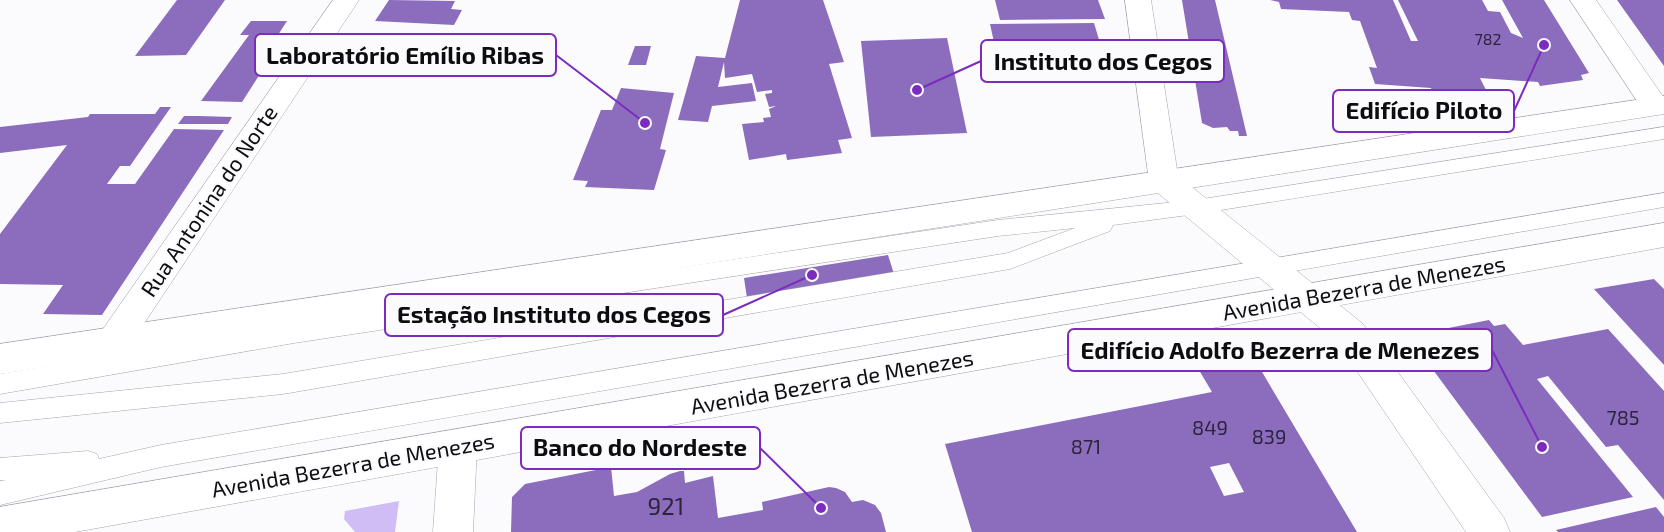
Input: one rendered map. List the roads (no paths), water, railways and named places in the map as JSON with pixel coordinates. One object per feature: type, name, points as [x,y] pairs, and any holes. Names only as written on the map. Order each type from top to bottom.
[{"type":"main road","name":"Rua Antonina do Norte","points":[[113,342],[346,0]]},
{"type":"main road","points":[[1138,0],[1164,181],[1350,333],[1490,532]]},
{"type":"main road","points":[[0,359],[1164,181],[1661,115],[1583,0]]},
{"type":"main road","name":"Avenida Bezerra de Menezes","points":[[0,526],[1664,235]]},
{"type":"main road","points":[[453,532],[458,446]]},
{"type":"lane","points":[[0,384],[294,334],[998,228],[1196,207],[1661,115]]},
{"type":"lane","name":"Avenida Bezerra de Menezes","points":[[0,493],[161,456],[1664,200]]},
{"type":"lane","points":[[0,413],[283,384],[1010,261],[1128,216]]},
{"type":"lane","name":"Avenida Bezerra de Menezes","points":[[0,469],[161,456]]},
{"type":"place","name":"Edifício Piloto","points":[[1544,45]]},
{"type":"place","name":"Instituto dos Cegos","points":[[917,90]]},
{"type":"place","name":"Laboratório Emílio Ribas","points":[[645,123]]},
{"type":"place","name":"Estação Instituto dos Cegos","points":[[812,275]]},
{"type":"place","name":"Edifício Adolfo Bezerra de Menezes","points":[[1542,447]]},
{"type":"place","name":"Banco do Nordeste","points":[[821,508]]}]
